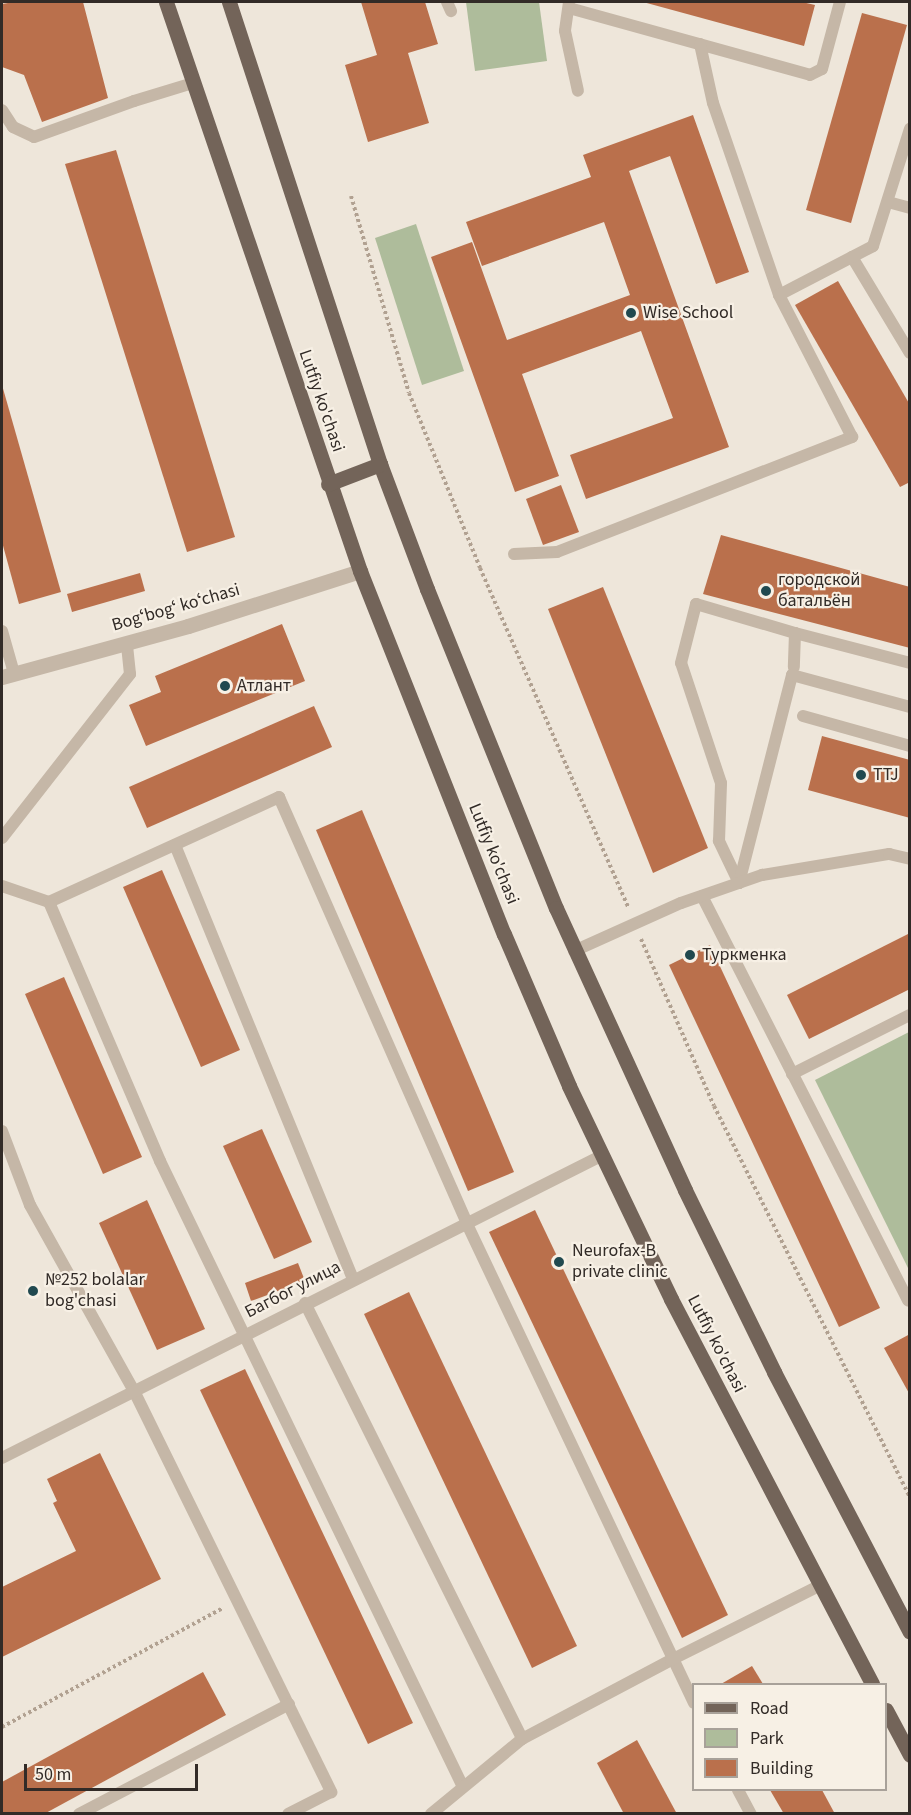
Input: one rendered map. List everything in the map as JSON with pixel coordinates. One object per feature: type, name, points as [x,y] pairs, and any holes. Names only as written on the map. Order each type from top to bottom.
[{"type":"main road","name":"Lutfiy ko'chasi","points":[[166,2],[328,484],[464,835],[601,1156],[676,1310],[871,1683]]},
{"type":"main road","name":"Lutfiy ko'chasi","points":[[229,2],[380,464],[431,599],[574,951],[657,1132],[769,1361],[909,1632]]},
{"type":"main road","points":[[328,484],[380,464]]},
{"type":"main road","points":[[887,1714],[909,1755]]},
{"type":"street","name":"Bogʻbogʻ koʻchasi","points":[[8,675],[126,643],[360,571]]},
{"type":"lane","points":[[578,91],[565,31],[569,5],[810,75],[822,69],[840,2]]},
{"type":"lane","points":[[514,554],[557,552],[852,437],[779,295],[713,103],[700,44]]},
{"type":"lane","points":[[2,110],[7,129],[34,137],[134,101],[193,83]]},
{"type":"lane","points":[[779,295],[873,246],[909,129]]},
{"type":"lane","points":[[888,202],[909,208]]},
{"type":"lane","points":[[852,256],[909,353]]},
{"type":"lane","points":[[739,883],[719,842],[721,783],[681,663],[696,604],[909,663]]},
{"type":"lane","points":[[2,631],[8,675]]},
{"type":"lane","points":[[794,667],[795,633]]},
{"type":"lane","points":[[2,838],[130,674],[126,643]]},
{"type":"lane","points":[[739,883],[792,675],[909,707]]},
{"type":"lane","points":[[803,716],[909,746]]},
{"type":"lane","points":[[2,886],[49,902],[279,797],[467,1224],[692,1701]]},
{"type":"lane","points":[[176,845],[353,1280]]},
{"type":"lane","points":[[574,951],[634,923],[762,875],[846,859],[889,854],[909,859]]},
{"type":"lane","points":[[702,896],[908,1301]]},
{"type":"lane","points":[[49,902],[160,1161],[463,1787]]},
{"type":"lane","points":[[792,1074],[909,1014]]},
{"type":"lane","points":[[2,1131],[30,1205],[135,1393],[332,1792],[288,1814]]},
{"type":"lane","name":"Багбог улица","points":[[2,1458],[135,1393],[305,1303],[601,1156]]},
{"type":"lane","points":[[305,1303],[522,1739]]},
{"type":"lane","points":[[431,1814],[522,1739],[671,1660],[819,1586]]},
{"type":"lane","points":[[79,1814],[289,1704]]},
{"type":"lane","points":[[739,1791],[751,1814]]},
{"type":"path","points":[[351,196],[409,393],[480,568],[619,879],[634,923],[714,1106],[909,1498]]},
{"type":"path","points":[[2,1727],[238,1601]]},
{"type":"green space","points":[[466,2],[539,2],[547,61],[475,71]]},
{"type":"green space","points":[[416,224],[464,371],[422,385],[375,238]]},
{"type":"green space","points":[[909,1032],[909,1270],[815,1080]]},
{"type":"building","points":[[83,2],[108,98],[42,122],[24,75],[2,67],[2,4]]},
{"type":"building","points":[[361,2],[425,2],[438,44],[408,53],[429,123],[368,142],[345,65],[377,55]]},
{"type":"building","points":[[643,2],[802,2],[815,5],[804,46]]},
{"type":"building","points":[[862,13],[907,25],[851,223],[806,210]]},
{"type":"building","name":"Wise School","points":[[693,115],[749,272],[716,284],[670,156],[629,171],[729,447],[586,499],[570,455],[673,418],[641,331],[522,374],[559,476],[515,492],[431,257],[472,242],[507,340],[630,295],[604,222],[482,266],[466,222],[591,177],[583,155]]},
{"type":"building","points":[[116,150],[235,537],[187,552],[65,164]]},
{"type":"building","points":[[838,281],[910,405],[910,482],[900,487],[795,305]]},
{"type":"building","points":[[2,385],[61,592],[19,604],[2,542]]},
{"type":"building","points":[[561,485],[579,532],[543,545],[526,499]]},
{"type":"building","points":[[721,535],[910,587],[910,648],[703,594]]},
{"type":"building","points":[[140,573],[145,591],[72,612],[67,594]]},
{"type":"building","points":[[603,587],[708,848],[653,873],[548,609]]},
{"type":"building","name":"Атлант","points":[[282,624],[305,681],[146,746],[129,705],[161,692],[155,676]]},
{"type":"building","points":[[314,706],[332,747],[147,828],[129,787]]},
{"type":"building","name":"TTJ","points":[[822,736],[910,760],[910,818],[808,790]]},
{"type":"building","points":[[362,810],[514,1172],[468,1191],[316,830]]},
{"type":"building","points":[[162,870],[240,1050],[201,1067],[123,887]]},
{"type":"building","points":[[910,933],[910,989],[809,1039],[787,995]]},
{"type":"building","points":[[710,945],[880,1308],[839,1327],[669,965]]},
{"type":"building","points":[[64,977],[142,1157],[103,1174],[25,994]]},
{"type":"building","points":[[262,1129],[312,1242],[274,1259],[223,1146]]},
{"type":"building","points":[[147,1200],[205,1329],[157,1350],[99,1223]]},
{"type":"building","points":[[535,1210],[728,1615],[682,1638],[489,1232]]},
{"type":"building","points":[[298,1263],[305,1281],[251,1301],[245,1283]]},
{"type":"building","points":[[409,1292],[577,1646],[532,1668],[364,1314]]},
{"type":"building","points":[[910,1334],[910,1395],[884,1348]]},
{"type":"building","points":[[245,1369],[413,1723],[368,1744],[200,1390]]},
{"type":"building","points":[[100,1453],[161,1579],[2,1657],[2,1587],[76,1551],[53,1503],[57,1501],[47,1479]]},
{"type":"building","points":[[752,1666],[762,1683],[723,1683]]},
{"type":"building","points":[[203,1672],[226,1715],[44,1814],[2,1814],[2,1782]]},
{"type":"building","points":[[637,1740],[677,1814],[624,1814],[597,1763]]},
{"type":"building","points":[[771,1791],[823,1791],[835,1814],[784,1814]]},
{"type":"place","name":"Wise School","points":[[631,313]]},
{"type":"place","name":"городской батальён","points":[[766,591]]},
{"type":"place","name":"Атлант","points":[[225,686]]},
{"type":"place","name":"TTJ","points":[[861,775]]},
{"type":"place","name":"Туркменка","points":[[690,955]]},
{"type":"place","name":"Neurofax-B private clinic","points":[[559,1262]]},
{"type":"place","name":"№252 bolalar bog'chasi","points":[[33,1291]]}]
